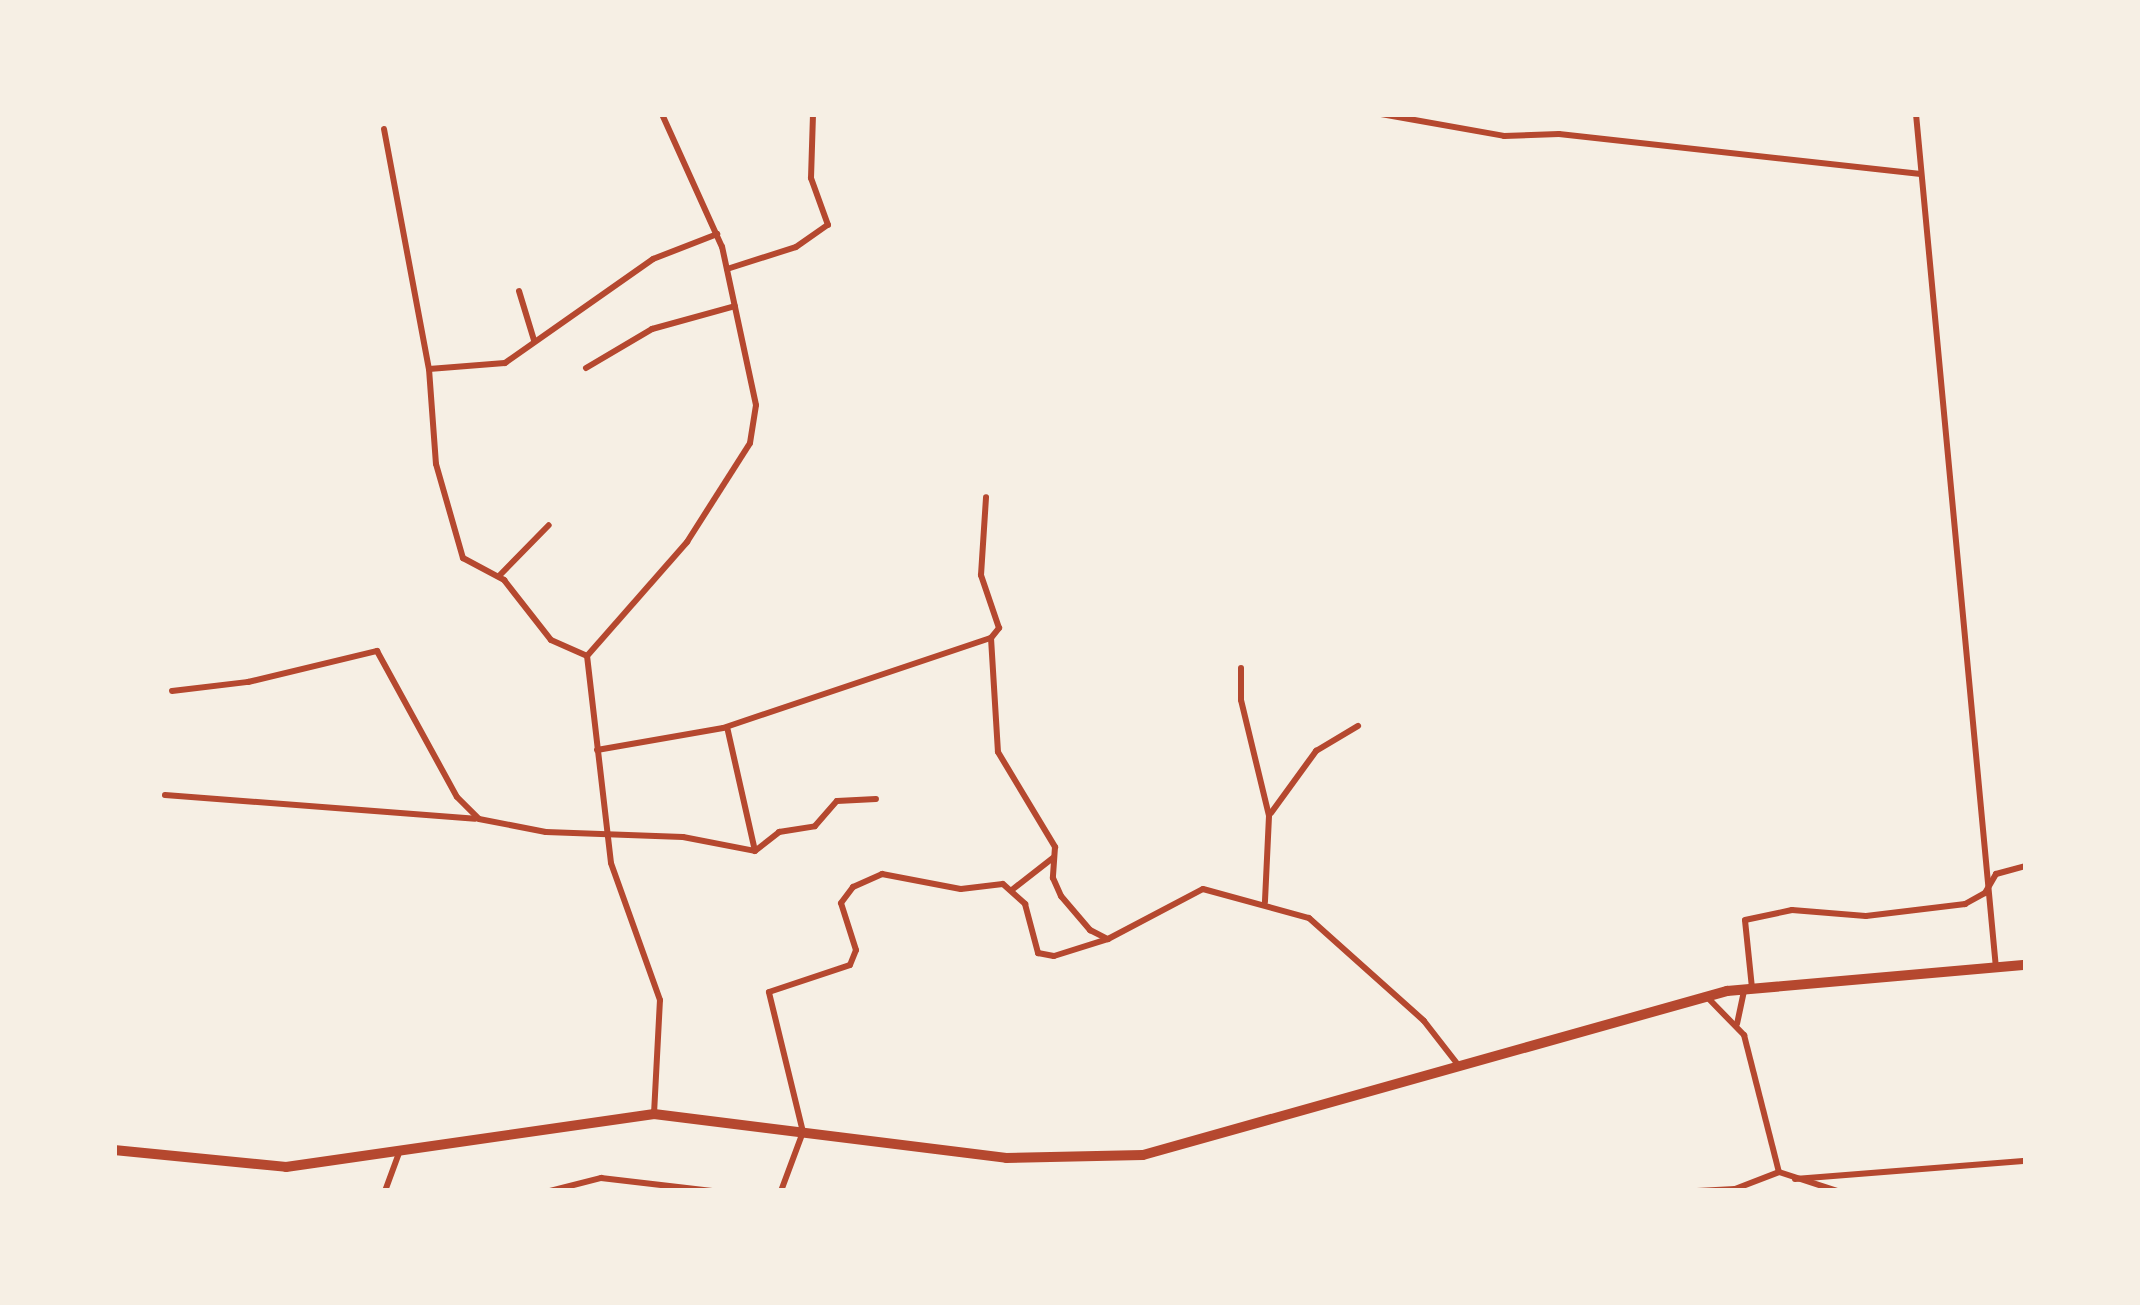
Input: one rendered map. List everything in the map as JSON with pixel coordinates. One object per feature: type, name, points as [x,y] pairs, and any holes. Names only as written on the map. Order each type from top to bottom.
[{"type":"main road","points":[[114,1150],[286,1168],[654,1114],[1006,1158],[1123,1157],[1201,1144],[1706,996],[1749,988],[2026,965]]},
{"type":"street","points":[[654,1114],[660,1000],[605,832],[587,656],[687,542],[750,443],[756,405],[717,234],[662,114]]},
{"type":"street","points":[[727,268],[796,247],[828,225],[811,178],[813,114]]},
{"type":"street","points":[[1381,114],[1504,136],[1559,134],[1922,174]]},
{"type":"street","points":[[1916,114],[1985,893],[1996,968]]},
{"type":"street","points":[[384,129],[429,369],[448,518],[464,558],[499,576],[542,632],[587,656]]},
{"type":"street","points":[[429,369],[505,363],[653,259],[717,234]]},
{"type":"street","points":[[519,291],[534,340]]},
{"type":"street","points":[[586,368],[652,328],[735,306]]},
{"type":"street","points":[[597,750],[728,727],[992,638],[999,628],[981,575],[986,497]]},
{"type":"street","points":[[499,576],[549,524]]},
{"type":"street","points":[[992,638],[998,752],[1054,858],[1052,878],[1070,910],[1108,939]]},
{"type":"street","points":[[172,692],[248,682],[377,651],[457,797],[479,819]]},
{"type":"street","points":[[1241,668],[1241,700],[1269,816],[1265,902]]},
{"type":"street","points":[[1269,816],[1303,764],[1358,726]]},
{"type":"street","points":[[728,727],[754,851]]},
{"type":"street","points":[[165,795],[479,819],[754,851],[779,832],[815,826],[837,801],[877,799]]},
{"type":"street","points":[[781,1191],[803,1132],[769,992],[850,965],[856,950],[841,904],[853,887],[882,874],[943,887],[1013,889],[1054,858]]},
{"type":"street","points":[[1737,1024],[1749,988],[1744,920],[1792,910],[1909,911],[1985,893],[1996,874],[2026,866]]},
{"type":"street","points":[[1013,889],[1038,953],[1054,956],[1108,939],[1189,891],[1265,902],[1325,928],[1424,1021],[1461,1068]]},
{"type":"street","points":[[1706,996],[1737,1024],[1779,1172]]},
{"type":"street","points":[[385,1191],[399,1154]]},
{"type":"street","points":[[1795,1179],[2026,1161]]},
{"type":"street","points":[[1696,1191],[1736,1189],[1779,1172],[1837,1191]]},
{"type":"street","points":[[550,1191],[602,1178],[712,1191]]},
{"type":"street","points":[[1610,1191],[1673,1191]]}]
